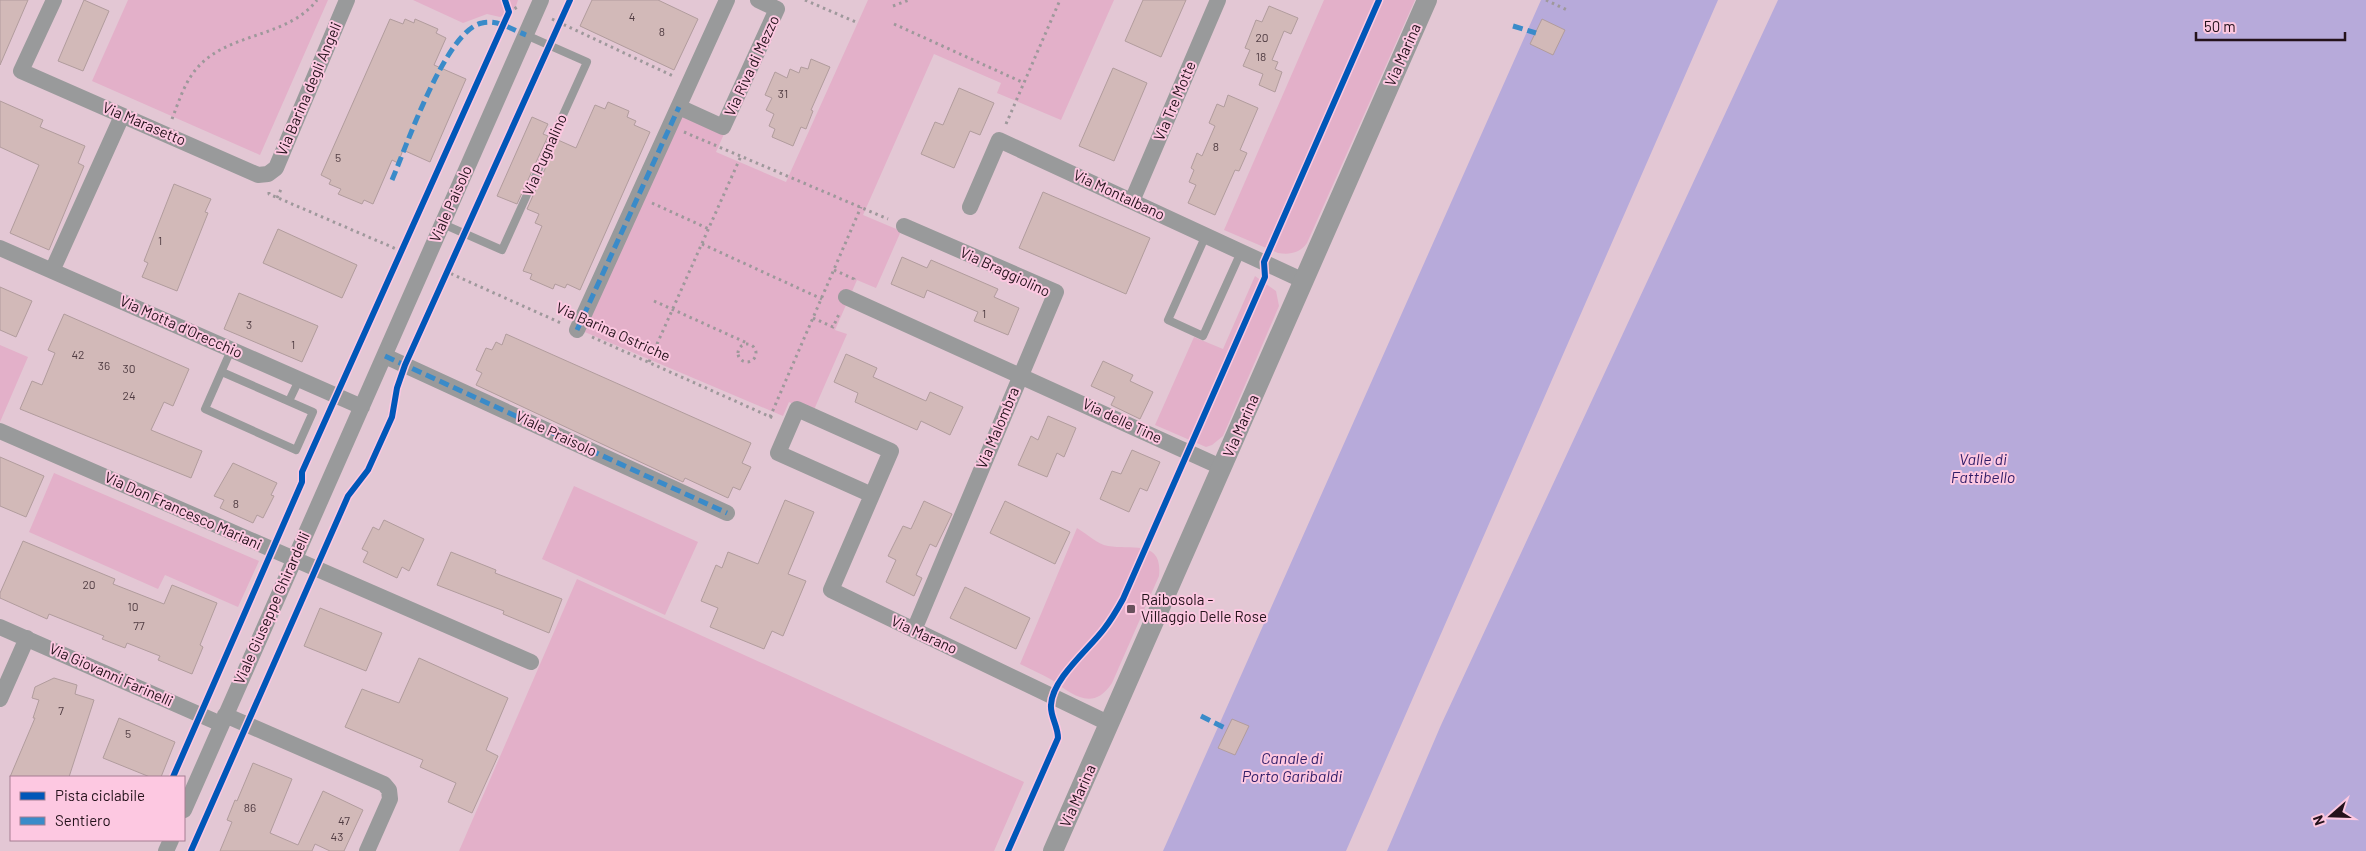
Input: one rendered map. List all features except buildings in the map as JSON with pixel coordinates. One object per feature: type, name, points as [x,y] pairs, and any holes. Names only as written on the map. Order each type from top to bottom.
[{"type":"street","name":"Via Marasetto","points":[[54,0],[21,71],[258,175],[268,174]]},
{"type":"street","name":"Via Barina degli Angeli","points":[[268,174],[276,168],[347,0]]},
{"type":"street","points":[[577,330],[728,0]]},
{"type":"street","name":"Via Riva di Mezzo","points":[[679,107],[723,127],[778,9],[758,0]]},
{"type":"street","name":"Via Tre Motte","points":[[1132,201],[1218,0]]},
{"type":"street","name":"Via Marina","points":[[1053,851],[1223,468],[1427,0]]},
{"type":"street","name":"Viale Paisolo","points":[[362,408],[539,6]]},
{"type":"street","points":[[52,271],[122,116]]},
{"type":"street","points":[[970,206],[999,140]]},
{"type":"street","name":"Via Montalbano","points":[[999,140],[1304,281]]},
{"type":"street","name":"Via Braggiolino","points":[[904,226],[1056,292],[1020,374]]},
{"type":"street","name":"Via Motta d'Orecchio","points":[[0,248],[362,408]]},
{"type":"street","name":"Via Malombra","points":[[846,297],[1020,374],[914,630]]},
{"type":"street","name":"Viale Praisolo","points":[[385,356],[727,513]]},
{"type":"street","name":"Via delle Tine","points":[[1020,374],[1223,468]]},
{"type":"street","name":"Viale Giuseppe Ghirardelli","points":[[185,808],[362,408]]},
{"type":"street","points":[[797,409],[891,452],[872,496],[778,453],[797,409]]},
{"type":"street","name":"Via Don Francesco Mariani","points":[[0,431],[531,662]]},
{"type":"street","name":"Via Marano","points":[[872,496],[830,590],[1110,724]]},
{"type":"street","name":"Via Giovanni Farinelli","points":[[0,627],[223,720],[384,784],[389,790],[390,799],[367,851]]},
{"type":"street","points":[[0,699],[27,638]]},
{"type":"lane","name":"Via Pugnalino","points":[[442,224],[502,250],[587,62],[526,35]]},
{"type":"lane","points":[[1206,235],[1168,320],[1203,336],[1241,252]]},
{"type":"lane","points":[[222,372],[313,412],[296,450],[205,409],[231,350]]},
{"type":"lane","points":[[289,402],[299,380]]},
{"type":"path","points":[[166,133],[189,78],[203,62],[227,48],[296,19],[317,0]]},
{"type":"path","points":[[805,0],[858,23]]},
{"type":"path","points":[[893,6],[909,0]]},
{"type":"path","points":[[999,140],[1060,0]]},
{"type":"path","points":[[1546,0],[1567,10]]},
{"type":"path","points":[[506,19],[509,12],[507,6]]},
{"type":"path","points":[[539,6],[560,23],[690,83]]},
{"type":"path","points":[[548,45],[563,15]]},
{"type":"path","points":[[894,24],[1024,83]]},
{"type":"path","points":[[670,126],[904,226]]},
{"type":"path","points":[[649,362],[741,156]]},
{"type":"path","points":[[268,174],[269,194],[426,262]]},
{"type":"path","points":[[638,197],[709,229]]},
{"type":"path","points":[[770,417],[861,207]]},
{"type":"path","points":[[397,260],[405,242]]},
{"type":"path","points":[[702,244],[822,299]]},
{"type":"path","points":[[442,280],[449,263]]},
{"type":"path","points":[[834,270],[854,279]]},
{"type":"path","points":[[654,301],[754,347],[756,353],[754,359],[749,362],[740,359],[738,354],[741,346],[747,344]]},
{"type":"path","points":[[813,318],[833,327]]},
{"type":"shaded area","points":[[128,0],[328,0],[260,155],[92,81]]},
{"type":"shaded area","points":[[413,0],[518,0],[515,9],[500,17],[487,14],[463,23]]},
{"type":"shaded area","points":[[868,0],[1114,0],[1061,120],[997,93],[1001,83],[934,54],[863,215],[901,231],[876,288],[857,280],[835,330],[847,334],[813,412],[789,402],[783,416],[580,330],[679,112],[724,134],[716,152],[786,182]]},
{"type":"shaded area","points":[[1324,0],[1415,0],[1307,243],[1301,249],[1294,252],[1287,254],[1278,253],[1224,230]]},
{"type":"shaded area","points":[[1255,276],[1276,291],[1279,306],[1223,436],[1212,445],[1206,447],[1155,425],[1194,337],[1223,349]]},
{"type":"shaded area","points":[[0,345],[28,357],[0,422]]},
{"type":"shaded area","points":[[54,473],[259,561],[238,607],[165,575],[158,589],[29,532]]},
{"type":"shaded area","points":[[574,486],[698,542],[665,615],[542,559]]},
{"type":"shaded area","points":[[1077,528],[1104,545],[1136,547],[1151,551],[1156,556],[1159,564],[1159,576],[1112,683],[1105,692],[1098,697],[1090,699],[1075,695],[1048,678],[1020,664]]},
{"type":"shaded area","points":[[577,579],[1024,782],[994,851],[459,851]]},
{"type":"water","name":"Canale di Porto Garibaldi","points":[[1541,0],[1718,0],[1346,851],[1163,851]]},
{"type":"water","name":"Valle di Fattibello","points":[[1778,0],[2366,0],[2366,851],[1387,851],[1441,725]]},
{"type":"marked path","points":[[392,180],[429,91],[455,46],[468,30],[482,23],[493,22],[526,35]]},
{"type":"marked path","points":[[1513,26],[1536,33]]},
{"type":"marked path","points":[[577,330],[679,107]]},
{"type":"marked path","points":[[385,356],[727,513]]},
{"type":"marked path","points":[[1201,716],[1227,729]]},
{"type":"cycle path","points":[[173,776],[302,482],[302,472],[509,12],[505,0]]},
{"type":"cycle path","points":[[191,851],[348,496],[368,470],[392,417],[397,388],[405,365],[570,0]]},
{"type":"cycle path","points":[[1008,851],[1058,738],[1051,709],[1053,695],[1064,675],[1104,629],[1123,599],[1265,277],[1264,262],[1379,0]]},
{"type":"place","name":"Raibosola - Villaggio Delle Rose","points":[[1131,609]]}]
